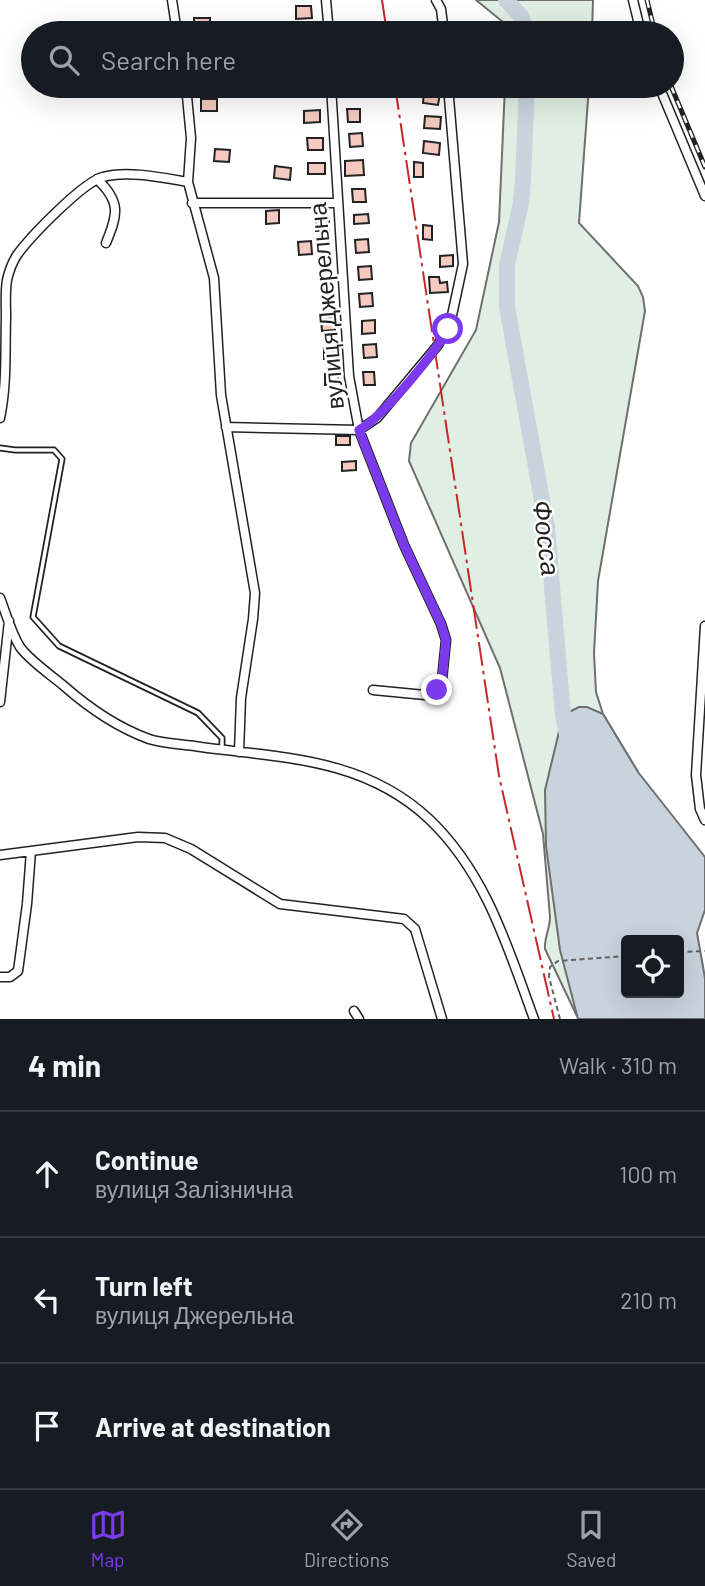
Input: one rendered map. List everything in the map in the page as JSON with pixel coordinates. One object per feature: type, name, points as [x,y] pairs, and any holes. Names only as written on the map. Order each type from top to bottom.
[{"type":"street","points":[[172,0],[175,21]]},
{"type":"street","points":[[326,0],[328,21]]},
{"type":"street","points":[[436,0],[441,9],[442,21]]},
{"type":"street","points":[[633,0],[638,21]]},
{"type":"street","points":[[187,98],[191,138],[188,182],[212,265],[216,289],[220,382],[255,593],[241,698],[239,752]]},
{"type":"street","name":"вулиця Джерельна","points":[[332,98],[349,376],[359,430],[404,545],[446,640],[442,680],[437,690],[425,695],[373,690]]},
{"type":"street","points":[[226,427],[359,430],[377,418],[438,345],[448,329],[463,264],[449,98]]},
{"type":"street","points":[[664,98],[705,197]]},
{"type":"street","points":[[0,418],[5,372],[6,284],[10,269],[19,253],[82,188],[97,179],[121,175],[188,182]]},
{"type":"street","points":[[97,179],[112,193],[116,220],[106,243]]},
{"type":"street","points":[[192,203],[337,203]]},
{"type":"street","points":[[0,598],[20,648],[94,712],[150,739],[301,758],[349,771],[392,791],[429,820],[456,850],[485,894],[504,936],[534,1019]]},
{"type":"street","points":[[0,702],[9,620]]},
{"type":"street","points":[[705,626],[696,775],[700,810],[705,820]]},
{"type":"street","points":[[0,855],[138,837],[164,838],[191,849],[281,904],[404,919],[415,929],[442,1019]]},
{"type":"street","points":[[0,977],[10,977],[18,971],[31,851]]},
{"type":"lane","points":[[0,447],[15,450],[54,450],[62,459],[33,617],[59,646],[198,713],[222,738],[222,750]]},
{"type":"path","points":[[684,952],[704,951]]},
{"type":"path","points":[[560,1019],[548,971],[550,967],[558,961],[621,956]]},
{"type":"green space","points":[[476,0],[593,0],[592,21],[502,21]]},
{"type":"green space","points":[[504,98],[588,98],[579,223],[638,286],[645,311],[598,581],[594,653],[596,692],[603,714],[638,772],[576,1014],[545,949],[550,917],[543,834],[500,668],[409,461],[411,443],[476,330],[499,222]]},
{"type":"shaded area","points":[[579,707],[587,707],[603,714],[638,772],[705,857],[705,910],[697,933],[705,978],[705,1019],[578,1019],[560,950],[546,846],[545,790],[563,715]]},
{"type":"building","points":[[296,6],[311,6],[312,18],[296,19]]},
{"type":"building","points":[[194,18],[210,18],[210,21],[194,21]]},
{"type":"building","points":[[423,98],[439,98],[438,105],[423,103]]},
{"type":"building","points":[[201,99],[217,99],[217,111],[201,111]]},
{"type":"building","points":[[347,109],[360,109],[360,122],[348,122]]},
{"type":"building","points":[[320,110],[320,122],[304,123],[304,111]]},
{"type":"building","points":[[425,116],[441,117],[440,129],[424,128]]},
{"type":"building","points":[[362,133],[363,146],[350,147],[349,134]]},
{"type":"building","points":[[307,138],[323,138],[323,150],[308,150]]},
{"type":"building","points":[[424,141],[440,143],[439,155],[423,153]]},
{"type":"building","points":[[215,149],[230,150],[229,162],[214,161]]},
{"type":"building","points":[[363,160],[364,175],[345,176],[345,161]]},
{"type":"building","points":[[414,162],[423,163],[423,177],[414,177]]},
{"type":"building","points":[[308,163],[325,163],[325,174],[308,174]]},
{"type":"building","points":[[275,166],[291,168],[290,180],[274,178]]},
{"type":"building","points":[[352,189],[365,189],[366,202],[353,202]]},
{"type":"building","points":[[279,210],[279,223],[266,224],[266,211]]},
{"type":"building","points":[[368,214],[369,223],[354,224],[354,215]]},
{"type":"building","points":[[316,218],[329,218],[329,230],[316,231]]},
{"type":"building","points":[[423,225],[432,226],[432,240],[423,239]]},
{"type":"building","points":[[368,239],[369,252],[356,253],[355,240]]},
{"type":"building","points":[[311,241],[312,254],[299,255],[298,242]]},
{"type":"building","points":[[453,255],[453,266],[440,267],[440,256]]},
{"type":"building","points":[[371,266],[372,279],[359,280],[358,267]]},
{"type":"building","points":[[429,277],[439,277],[440,283],[447,282],[448,292],[430,293]]},
{"type":"building","points":[[372,293],[373,306],[360,307],[359,294]]},
{"type":"building","points":[[334,317],[335,330],[322,331],[321,318]]},
{"type":"building","points":[[375,320],[375,333],[362,334],[362,321]]},
{"type":"building","points":[[376,344],[377,357],[364,358],[363,345]]},
{"type":"building","points":[[324,348],[337,348],[337,358],[324,359]]},
{"type":"building","points":[[363,372],[374,372],[375,385],[364,385]]},
{"type":"building","points":[[325,374],[338,374],[338,384],[325,385]]},
{"type":"building","points":[[336,436],[350,436],[350,445],[336,445]]},
{"type":"building","points":[[356,461],[356,470],[342,471],[342,462]]},
{"type":"waterway","name":"Фосса","points":[[506,0],[523,21]]},
{"type":"waterway","name":"Фосса","points":[[526,98],[521,203],[507,265],[507,307],[547,528],[567,735]]},
{"type":"railway","points":[[647,0],[652,21]]},
{"type":"railway","points":[[676,98],[705,167]]},
{"type":"power","points":[[382,0],[385,21]]},
{"type":"power","points":[[397,98],[499,776],[554,1019]]},
{"type":"route","points":[[437,690],[442,680],[446,640],[404,545],[359,430],[377,418],[438,345],[448,329]]}]
